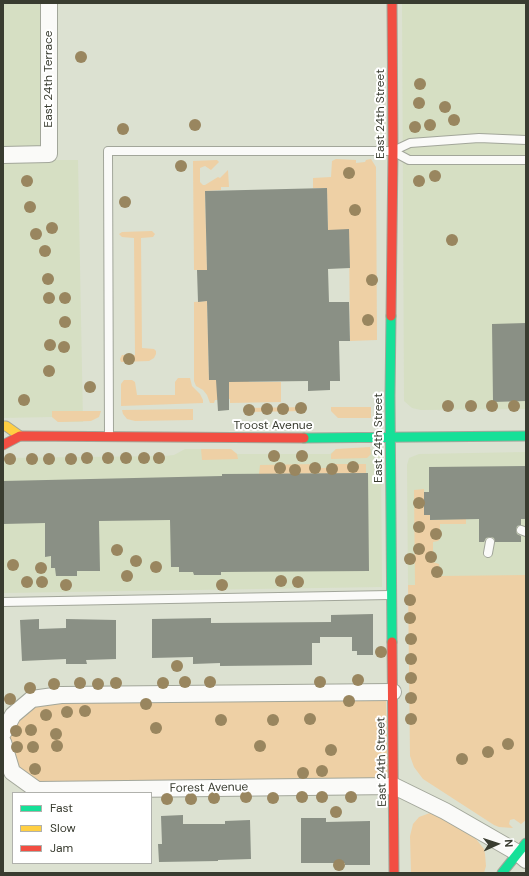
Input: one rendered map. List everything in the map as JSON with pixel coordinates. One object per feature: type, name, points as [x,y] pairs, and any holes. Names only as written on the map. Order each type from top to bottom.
[{"type":"street","name":"East 24th Terrace","points":[[3,155],[48,154],[49,3]]},
{"type":"street","name":"East 24th Street","points":[[392,3],[393,151],[390,438],[394,873]]},
{"type":"street","name":"Troost Avenue","points":[[3,426],[6,426],[20,436]]},
{"type":"street","name":"Troost Avenue","points":[[3,445],[20,436],[109,438],[390,438],[526,436]]},
{"type":"street","points":[[3,733],[13,714],[32,699],[61,695],[393,692]]},
{"type":"street","name":"Forest Avenue","points":[[3,742],[12,772],[37,790],[394,786]]},
{"type":"street","points":[[394,786],[523,852],[502,873]]},
{"type":"lane","points":[[109,438],[108,151],[393,151],[410,143],[479,138],[526,140]]},
{"type":"lane","points":[[393,151],[409,160],[526,160]]},
{"type":"lane","points":[[488,552],[490,542]]},
{"type":"lane","points":[[3,602],[392,595]]},
{"type":"shaded area","points":[[3,3],[43,3],[44,160],[78,160],[83,422],[58,422],[52,417],[3,418]]},
{"type":"shaded area","points":[[402,3],[526,3],[526,409],[421,410],[412,408],[404,401]]},
{"type":"shaded area","points":[[336,159],[356,160],[356,163],[365,162],[366,160],[371,159],[376,167],[377,340],[350,341],[349,230],[328,230],[327,188],[313,188],[313,178],[331,177],[332,161]]},
{"type":"shaded area","points":[[217,160],[219,162],[211,170],[205,166],[200,168],[200,182],[205,185],[218,177],[220,178],[228,170],[229,187],[221,187],[221,190],[205,191],[207,270],[194,270],[193,161]]},
{"type":"shaded area","points":[[152,231],[155,234],[153,237],[141,238],[142,348],[154,349],[156,354],[154,358],[149,361],[121,362],[120,359],[122,355],[135,355],[134,238],[122,237],[119,234],[122,232]]},
{"type":"shaded area","points":[[207,301],[209,380],[249,379],[249,382],[281,382],[281,402],[230,403],[230,399],[215,400],[214,403],[210,403],[203,390],[196,386],[194,381],[194,302]]},
{"type":"shaded area","points":[[178,378],[190,378],[192,386],[200,394],[203,403],[121,406],[121,384],[124,380],[132,380],[135,382],[137,395],[175,395],[175,382]]},
{"type":"shaded area","points":[[306,407],[306,411],[245,412],[245,408]]},
{"type":"shaded area","points":[[331,407],[371,407],[371,418],[338,418],[331,411]]},
{"type":"shaded area","points":[[193,409],[193,420],[135,421],[127,419],[122,410]]},
{"type":"shaded area","points":[[52,411],[101,411],[99,417],[91,421],[58,422],[52,417]]},
{"type":"shaded area","points":[[370,447],[371,454],[367,458],[331,459],[331,454],[336,449]]},
{"type":"shaded area","points":[[185,449],[231,449],[237,454],[330,454],[336,449],[377,449],[381,453],[382,587],[3,593],[3,458],[165,456],[174,455]]},
{"type":"shaded area","points":[[201,449],[231,449],[237,454],[238,459],[202,460]]},
{"type":"shaded area","points":[[526,452],[526,583],[408,585],[407,465],[409,458],[419,454]]},
{"type":"shaded area","points":[[317,464],[318,468],[331,468],[331,464],[366,464],[366,473],[259,474],[260,465]]},
{"type":"shaded area","points":[[424,489],[424,515],[430,515],[430,520],[466,519],[466,524],[440,524],[440,539],[433,542],[433,562],[439,564],[440,576],[526,575],[526,820],[521,824],[514,819],[510,820],[509,824],[513,828],[494,825],[423,779],[414,767],[410,756],[408,585],[415,585],[414,490]]},
{"type":"shaded area","points":[[386,699],[388,781],[35,783],[17,769],[8,737],[23,712],[47,701]]},
{"type":"shaded area","points":[[430,813],[437,814],[476,839],[484,849],[486,866],[484,873],[411,873],[410,836],[413,824],[419,817]]},
{"type":"building","points":[[327,188],[328,230],[349,229],[350,268],[328,269],[329,302],[349,302],[350,341],[339,341],[340,381],[330,381],[330,390],[308,391],[308,381],[229,382],[229,410],[218,411],[216,380],[209,380],[207,301],[198,302],[197,270],[207,270],[205,191]]},
{"type":"building","points":[[526,323],[526,401],[493,402],[492,324]]},
{"type":"building","points":[[526,466],[526,519],[521,519],[521,525],[517,526],[516,530],[517,534],[521,536],[521,542],[495,542],[494,538],[491,537],[486,538],[484,542],[479,542],[479,519],[430,520],[430,515],[424,515],[424,492],[429,492],[429,467]]},
{"type":"building","points":[[368,473],[369,571],[221,572],[221,575],[194,575],[193,572],[179,572],[179,567],[171,567],[170,520],[99,521],[100,571],[77,571],[77,576],[56,576],[55,568],[51,568],[51,556],[45,557],[45,523],[3,524],[3,481],[222,476],[222,474]]},
{"type":"building","points":[[373,614],[373,655],[357,655],[357,651],[352,651],[352,637],[320,637],[320,643],[312,643],[312,665],[220,666],[220,663],[193,664],[193,657],[152,658],[152,619],[211,618],[211,623],[331,622],[331,615]]},
{"type":"building","points":[[39,619],[39,629],[66,628],[66,619],[116,620],[116,659],[86,660],[87,664],[66,664],[66,659],[22,661],[20,620]]},
{"type":"building","points":[[183,815],[183,824],[225,824],[225,821],[250,820],[251,859],[159,862],[158,844],[162,844],[161,816]]},
{"type":"building","points":[[301,818],[326,818],[326,822],[370,821],[370,865],[345,865],[345,863],[301,863]]},
{"type":"traffic: fast","points":[[391,316],[390,396],[392,642]]},
{"type":"traffic: fast","points":[[304,438],[526,436]]},
{"type":"traffic: fast","points":[[502,873],[526,843]]},
{"type":"traffic: slow","points":[[3,426],[6,426],[20,436]]},
{"type":"traffic: jam","points":[[391,316],[393,151],[392,3]]},
{"type":"traffic: jam","points":[[3,445],[20,436],[304,438]]},
{"type":"traffic: jam","points":[[392,642],[394,873]]}]
